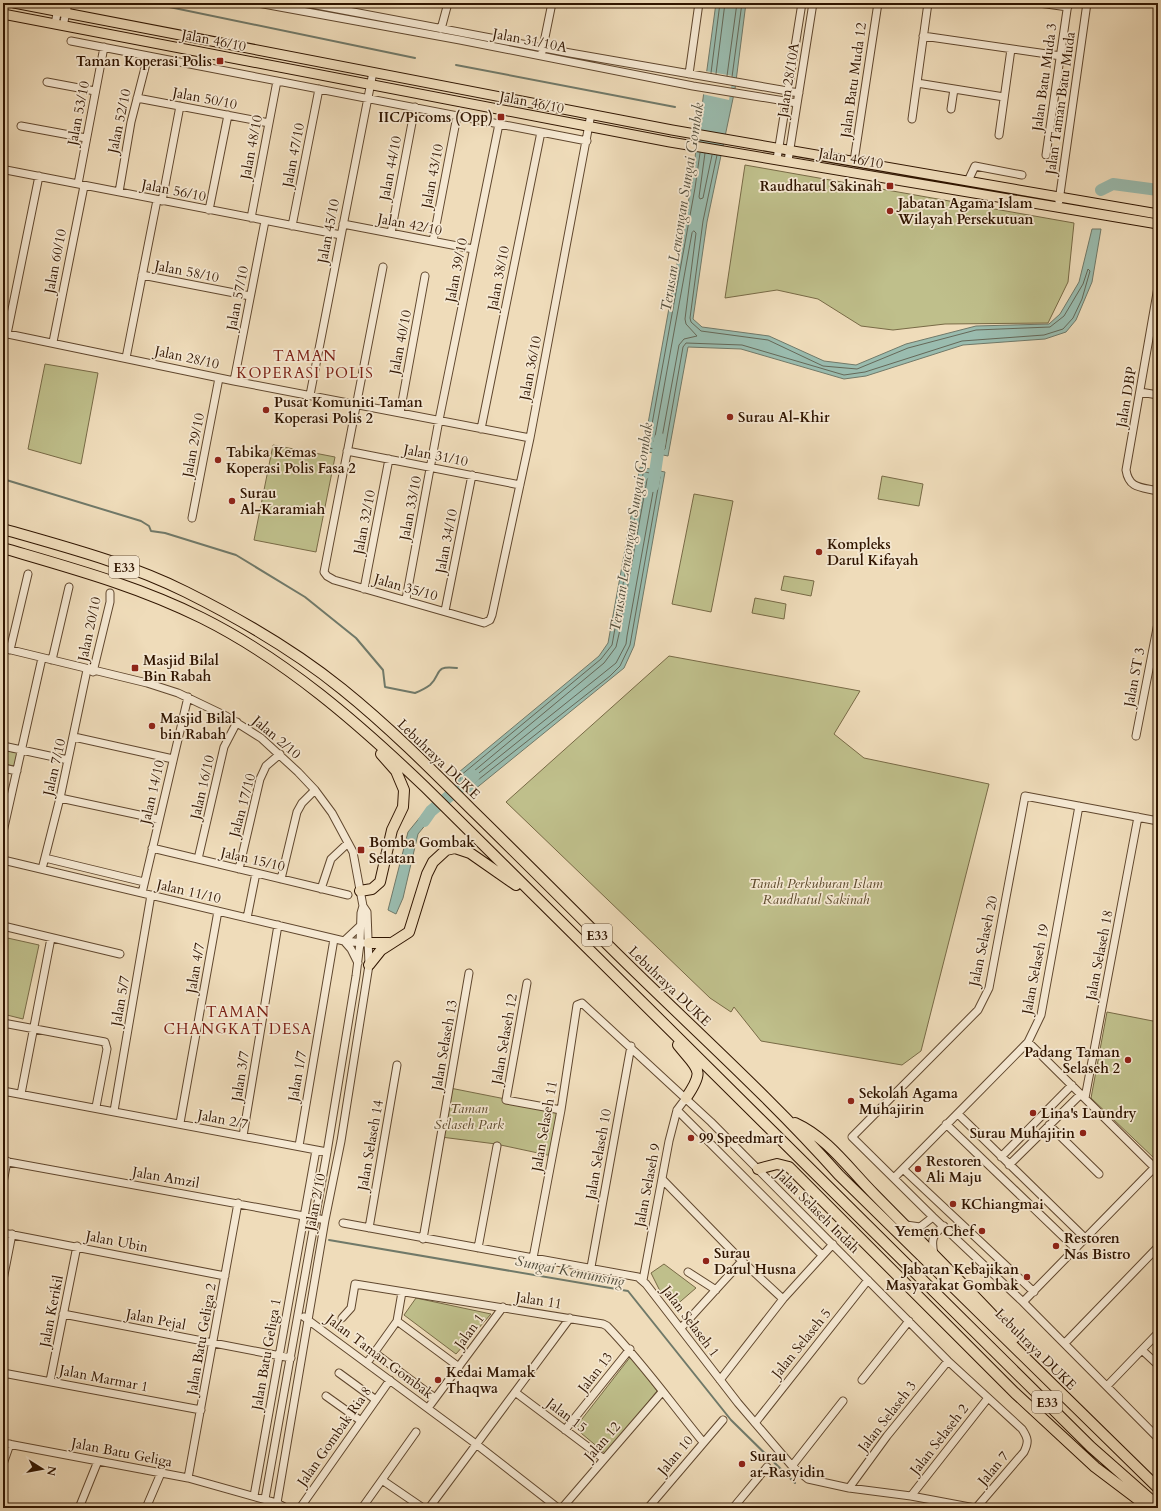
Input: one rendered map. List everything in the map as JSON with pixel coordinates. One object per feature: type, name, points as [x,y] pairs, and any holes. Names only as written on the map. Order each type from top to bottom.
[{"type":"highway","name":"Lebuhraya DUKE","points":[[3,529],[135,570],[184,591],[285,648],[342,688],[392,732],[437,775],[678,1015],[790,1121],[839,1175],[1158,1488]]},
{"type":"highway","name":"E33","points":[[3,548],[77,568],[128,586],[203,619],[276,663],[330,701],[455,816],[1091,1447],[1157,1507]]},
{"type":"highway","points":[[356,726],[396,771],[404,790],[403,807],[390,836],[381,878],[377,886],[360,891]]},
{"type":"highway","points":[[369,965],[381,950],[389,943],[405,936],[410,932],[427,874],[440,854],[451,849],[455,848],[470,853],[541,902]]},
{"type":"highway","points":[[365,943],[389,943]]},
{"type":"highway","points":[[650,1010],[696,1067],[698,1075],[697,1082],[686,1098]]},
{"type":"highway","points":[[790,1121],[811,1131],[817,1136],[970,1290],[1060,1393]]},
{"type":"highway","points":[[758,1169],[778,1164],[789,1167],[1010,1387],[1094,1467],[1140,1501],[1157,1507]]},
{"type":"main road","name":"Jalan 46/10","points":[[14,3],[61,9],[373,72],[688,132],[1158,214]]},
{"type":"main road","name":"Jalan 46/10","points":[[3,14],[686,145],[1158,224]]},
{"type":"street","points":[[59,25],[61,9],[68,3]]},
{"type":"street","name":"Jalan 31/10A","points":[[258,3],[736,94],[797,103]]},
{"type":"street","name":"Jalan 31/10A","points":[[306,3],[340,6],[441,29],[799,93]]},
{"type":"street","points":[[441,29],[448,3]]},
{"type":"street","points":[[541,56],[552,3]]},
{"type":"street","points":[[692,75],[699,3]]},
{"type":"street","name":"Jalan 28/10A","points":[[777,160],[802,3]]},
{"type":"street","name":"Jalan 28/10A","points":[[788,161],[813,3]]},
{"type":"street","name":"Jalan Batu Muda 12","points":[[854,161],[878,3]]},
{"type":"street","points":[[912,119],[928,3]]},
{"type":"street","points":[[1039,3],[1068,5]]},
{"type":"street","name":"Jalan Taman Batu Muda","points":[[1058,207],[1085,3]]},
{"type":"street","name":"Jalan Batu Muda 3","points":[[1046,155],[1068,5]]},
{"type":"street","points":[[337,17],[340,6]]},
{"type":"street","points":[[923,36],[1060,56]]},
{"type":"street","name":"Jalan 46/10","points":[[71,41],[587,141]]},
{"type":"street","name":"Jalan 53/10","points":[[81,185],[86,138],[104,47]]},
{"type":"street","points":[[999,135],[1011,49]]},
{"type":"street","name":"Jalan 52/10","points":[[119,192],[136,98],[148,56]]},
{"type":"street","name":"Jalan 45/10","points":[[310,395],[373,72]]},
{"type":"street","name":"Jalan 48/10","points":[[251,218],[277,81]]},
{"type":"street","points":[[47,82],[95,91]]},
{"type":"street","points":[[917,84],[1004,96]]},
{"type":"street","name":"Jalan 47/10","points":[[292,226],[319,89]]},
{"type":"street","points":[[951,109],[954,89]]},
{"type":"street","name":"Jalan 50/10","points":[[136,98],[269,123]]},
{"type":"street","name":"Jalan 58/10","points":[[126,358],[142,275],[180,106]]},
{"type":"street","name":"Jalan 44/10","points":[[390,233],[415,107]]},
{"type":"street","name":"Jalan 36/10","points":[[484,623],[490,620],[492,615],[530,438],[591,114]]},
{"type":"street","points":[[209,210],[228,115]]},
{"type":"street","name":"Jalan 43/10","points":[[433,241],[457,116]]},
{"type":"street","name":"Jalan 39/10","points":[[439,420],[499,124]]},
{"type":"street","points":[[21,126],[86,138]]},
{"type":"street","name":"Jalan 38/10","points":[[481,429],[540,132]]},
{"type":"street","points":[[968,181],[975,166],[1022,175]]},
{"type":"street","name":"Jalan 56/10","points":[[3,171],[6,170],[39,176],[341,235]]},
{"type":"street","points":[[5,333],[39,176]]},
{"type":"street","name":"Jalan 60/10","points":[[53,342],[81,185]]},
{"type":"street","name":"Jalan 57/10","points":[[234,381],[265,221]]},
{"type":"street","name":"Jalan 42/10","points":[[343,224],[473,249]]},
{"type":"street","points":[[347,451],[383,268]]},
{"type":"street","name":"Jalan 58/10","points":[[142,275],[250,296]]},
{"type":"street","name":"Jalan 40/10","points":[[400,413],[426,276]]},
{"type":"street","name":"Jalan DBP","points":[[1158,287],[1126,470],[1128,479],[1132,484],[1138,487],[1158,491]]},
{"type":"street","name":"Jalan 28/10","points":[[5,333],[234,381],[530,438]]},
{"type":"street","name":"Jalan 29/10","points":[[192,518],[219,378]]},
{"type":"street","points":[[1140,392],[1158,395]]},
{"type":"street","name":"Jalan 33/10","points":[[406,600],[439,420]]},
{"type":"street","name":"Jalan 31/10","points":[[347,451],[520,485]]},
{"type":"street","name":"Jalan 35/10","points":[[347,451],[324,572],[327,576],[334,580],[484,623]]},
{"type":"street","name":"Jalan 32/10","points":[[364,588],[389,460]]},
{"type":"street","name":"Jalan 34/10","points":[[445,611],[472,476]]},
{"type":"street","points":[[7,649],[28,574]]},
{"type":"street","points":[[52,660],[69,587]]},
{"type":"street","name":"Jalan 20/10","points":[[90,671],[110,602],[110,593]]},
{"type":"street","name":"Jalan ST 3","points":[[1136,736],[1156,645],[1158,622]]},
{"type":"street","name":"Jalan 2/10","points":[[7,649],[90,671],[147,684],[188,697],[237,722],[280,754],[315,790],[332,813],[353,852],[363,906],[361,925],[369,965],[341,1140],[325,1220],[277,1503]]},
{"type":"street","points":[[3,832],[5,812],[17,771],[42,658]]},
{"type":"street","name":"Jalan 7/10","points":[[42,869],[90,671]]},
{"type":"street","name":"Jalan 14/10","points":[[142,893],[158,819],[188,697]]},
{"type":"street","name":"Jalan 16/10","points":[[198,859],[224,747],[237,722]]},
{"type":"street","points":[[74,737],[173,759]]},
{"type":"street","points":[[3,746],[68,760]]},
{"type":"street","name":"Jalan 17/10","points":[[239,869],[260,779],[266,766],[280,754]]},
{"type":"street","points":[[3,768],[17,771]]},
{"type":"street","points":[[281,879],[298,812],[302,803],[315,790]]},
{"type":"street","name":"Jalan Selaseh 20","points":[[894,1178],[852,1137],[978,1010],[989,988],[1025,796],[1078,806]]},
{"type":"street","points":[[60,798],[158,819]]},
{"type":"street","points":[[1078,806],[1158,821]]},
{"type":"street","name":"Jalan Selaseh 19","points":[[894,1178],[1028,1042],[1041,1016],[1078,806]]},
{"type":"street","name":"Jalan Selaseh 18","points":[[1083,1096],[1138,817]]},
{"type":"street","points":[[320,889],[331,859],[348,844]]},
{"type":"street","name":"Jalan 15/10","points":[[152,848],[348,895]]},
{"type":"street","points":[[45,858],[144,882]]},
{"type":"street","name":"Jalan 11/10","points":[[3,860],[334,939],[365,943]]},
{"type":"street","points":[[247,918],[256,873]]},
{"type":"street","name":"Jalan 5/7","points":[[113,1110],[151,895]]},
{"type":"street","name":"Jalan 2/10","points":[[265,1499],[316,1218],[358,964],[365,943],[367,912],[363,906]]},
{"type":"street","name":"Jalan 4/7","points":[[180,1123],[218,911]]},
{"type":"street","name":"Jalan 3/7","points":[[243,1136],[278,925]]},
{"type":"street","points":[[358,964],[351,949],[344,941],[361,925]]},
{"type":"street","points":[[3,926],[120,954]]},
{"type":"street","points":[[22,1094],[51,938]]},
{"type":"street","name":"Jalan 1/7","points":[[299,1146],[334,939]]},
{"type":"street","name":"Jalan Selaseh 13","points":[[423,1239],[470,973]]},
{"type":"street","name":"Jalan Selaseh 12","points":[[527,983],[506,1100],[561,1110]]},
{"type":"street","name":"Jalan Selaseh Indah","points":[[582,1003],[686,1098],[948,1361],[1022,1428],[1028,1443]]},
{"type":"street","name":"Jalan Selaseh 11","points":[[534,1258],[561,1110],[578,1005],[582,1003]]},
{"type":"street","points":[[3,1023],[105,1042],[107,1049],[96,1107]]},
{"type":"street","points":[[1023,1302],[1156,1166],[1028,1042]]},
{"type":"street","name":"Jalan Selaseh 10","points":[[591,1267],[630,1046]]},
{"type":"street","name":"Jalan Selaseh 14","points":[[369,1228],[397,1065]]},
{"type":"street","points":[[1001,1156],[1072,1085]]},
{"type":"street","name":"Jalan 2/7","points":[[3,1091],[113,1110],[327,1152]]},
{"type":"street","points":[[1009,1165],[1049,1125],[1083,1096]]},
{"type":"street","name":"Jalan Selaseh 9","points":[[643,1280],[669,1141],[678,1110],[686,1098]]},
{"type":"street","name":"Jalan Selaseh Indah","points":[[678,1110],[822,1255]]},
{"type":"street","points":[[958,1114],[1086,1239]]},
{"type":"street","points":[[946,1124],[1076,1249]]},
{"type":"street","points":[[1049,1125],[1099,1174]]},
{"type":"street","points":[[478,1248],[497,1146]]},
{"type":"street","name":"Jalan Batu Geliga 1","points":[[254,1496],[316,1150]]},
{"type":"street","points":[[3,1183],[5,1161]]},
{"type":"street","name":"Jalan Amzil","points":[[5,1161],[325,1220]]},
{"type":"street","points":[[903,1169],[1034,1292]]},
{"type":"street","points":[[894,1178],[1065,1343],[1158,1438]]},
{"type":"street","points":[[662,1179],[742,1261],[783,1299]]},
{"type":"street","name":"Jalan Batu Geliga 2","points":[[188,1478],[238,1203]]},
{"type":"street","points":[[905,1225],[920,1227],[933,1217]]},
{"type":"street","name":"Jalan Selaseh 1","points":[[343,1223],[423,1239],[632,1275],[643,1280],[755,1423],[792,1466],[808,1479],[816,1482],[849,1488],[911,1496],[976,1508]]},
{"type":"street","points":[[934,1255],[932,1239],[934,1234],[944,1226]]},
{"type":"street","name":"Jalan Ubin","points":[[3,1233],[77,1246],[225,1276]]},
{"type":"street","points":[[3,1280],[12,1234]]},
{"type":"street","points":[[720,1380],[783,1299],[833,1244]]},
{"type":"street","name":"Jalan Kerikil","points":[[50,1381],[77,1246]]},
{"type":"street","points":[[1065,1343],[1158,1247]]},
{"type":"street","points":[[681,1328],[742,1261]]},
{"type":"street","points":[[688,1272],[716,1290]]},
{"type":"street","name":"Jalan Selaseh 5","points":[[755,1423],[868,1280]]},
{"type":"street","name":"Jalan 11","points":[[342,1318],[350,1308],[355,1284],[570,1318],[607,1326],[630,1349],[662,1392],[703,1442]]},
{"type":"street","points":[[367,1363],[397,1320],[402,1292]]},
{"type":"street","name":"Jalan 1","points":[[428,1408],[502,1308]]},
{"type":"street","name":"Jalan Pejal","points":[[63,1314],[291,1358]]},
{"type":"street","name":"Jalan Taman Gombak","points":[[298,1316],[308,1318],[476,1444],[558,1508]]},
{"type":"street","points":[[429,1508],[570,1318]]},
{"type":"street","points":[[397,1320],[459,1367]]},
{"type":"street","points":[[862,1380],[909,1321]]},
{"type":"street","points":[[1107,1386],[1158,1333]]},
{"type":"street","name":"Jalan 13","points":[[566,1430],[630,1349]]},
{"type":"street","points":[[1142,1350],[1158,1365]]},
{"type":"street","points":[[375,1353],[436,1398]]},
{"type":"street","name":"Jalan Selaseh 3","points":[[849,1488],[887,1436],[948,1361]]},
{"type":"street","name":"Jalan Marmar 1","points":[[3,1373],[201,1410]]},
{"type":"street","points":[[339,1374],[376,1400]]},
{"type":"street","name":"Jalan Gombak Ria 8","points":[[300,1508],[390,1380]]},
{"type":"street","name":"Jalan 15","points":[[515,1392],[604,1459]]},
{"type":"street","name":"Jalan 12","points":[[562,1508],[662,1392]]},
{"type":"street","points":[[326,1396],[361,1421]]},
{"type":"street","name":"Jalan Selaseh 2","points":[[911,1496],[988,1398]]},
{"type":"street","points":[[792,1466],[843,1401]]},
{"type":"street","name":"Jalan 10","points":[[648,1508],[723,1420]]},
{"type":"street","points":[[362,1508],[416,1432]]},
{"type":"street","points":[[3,1464],[6,1443]]},
{"type":"street","name":"Jalan Batu Geliga","points":[[6,1443],[188,1478]]},
{"type":"street","name":"Jalan 7","points":[[976,1508],[1024,1452],[1028,1443]]},
{"type":"street","points":[[79,1508],[98,1461]]},
{"type":"street","points":[[733,1508],[767,1467]]},
{"type":"street","points":[[146,1508],[162,1473]]},
{"type":"street","points":[[188,1478],[265,1499],[286,1508]]},
{"type":"street","points":[[382,1480],[423,1508]]},
{"type":"green space","points":[[745,165],[1074,223],[1068,282],[1048,323],[945,324],[893,330],[861,326],[818,299],[777,290],[725,298]]},
{"type":"green space","points":[[45,364],[98,373],[81,464],[28,449]]},
{"type":"green space","points":[[273,445],[335,457],[316,552],[254,540]]},
{"type":"green space","points":[[882,476],[923,484],[919,506],[878,499]]},
{"type":"green space","points":[[694,494],[733,501],[711,612],[672,604]]},
{"type":"green space","points":[[784,576],[814,581],[811,596],[781,590]]},
{"type":"green space","points":[[755,598],[786,604],[784,619],[752,613]]},
{"type":"green space","name":"Tanah Perkuburan Islam Raudhatul Sakinah","points":[[669,656],[860,691],[834,734],[864,758],[989,784],[921,1051],[902,1065],[761,1041],[734,1007],[731,1012],[710,998],[506,802]]},
{"type":"green space","points":[[3,750],[18,753],[15,766],[3,764]]},
{"type":"green space","points":[[3,937],[39,945],[23,1019],[3,1014]]},
{"type":"green space","name":"Padang Taman Selaseh 2","points":[[1107,1012],[1158,1022],[1158,1157],[1156,1160],[1091,1098]]},
{"type":"green space","name":"Taman Selaseh Park","points":[[450,1088],[561,1110],[552,1156],[496,1144],[441,1137]]},
{"type":"green space","points":[[664,1264],[696,1288],[674,1307],[660,1291],[651,1273]]},
{"type":"green space","points":[[416,1298],[491,1314],[456,1354],[404,1315]]},
{"type":"green space","points":[[631,1356],[657,1391],[606,1454],[575,1428]]},
{"type":"water","points":[[716,3],[746,3],[735,89],[707,222],[693,319],[702,327],[769,336],[824,361],[856,365],[906,344],[976,326],[1049,324],[1060,314],[1079,282],[1092,229],[1101,229],[1092,282],[1076,320],[1066,332],[1045,339],[963,345],[866,376],[844,379],[741,349],[688,347],[668,456],[643,451],[691,187]]},
{"type":"water","points":[[640,467],[665,472],[634,646],[624,668],[469,794],[453,777],[599,656],[608,643]]},
{"type":"water","points":[[430,805],[436,812],[418,834],[403,898],[396,914],[388,910],[408,832]]},
{"type":"pier","points":[[705,71],[733,76],[729,100],[702,94]]},
{"type":"waterway","points":[[150,3],[415,58]]},
{"type":"waterway","points":[[456,65],[675,107]]},
{"type":"waterway","points":[[1101,190],[1113,184],[1158,190]]},
{"type":"waterway","name":"Terusan Lencongan Sungai Gombak","points":[[653,486],[660,439]]},
{"type":"waterway","points":[[3,479],[141,521],[149,526],[151,531],[165,533],[236,555],[305,597],[356,638],[383,670],[385,687],[415,693],[430,685],[441,669],[449,667],[457,668]]},
{"type":"waterway","name":"Terusan Lencongan Sungai Gombak","points":[[424,821],[431,811],[474,776]]},
{"type":"waterway","name":"Sungai Kemunsing","points":[[329,1240],[628,1291],[731,1420],[795,1483]]},
{"type":"place","name":"Taman Koperasi Polis","points":[[220,61]]},
{"type":"place","name":"IIC/Picoms (Opp)","points":[[501,117]]},
{"type":"place","name":"Raudhatul Sakinah","points":[[890,186]]},
{"type":"place","name":"Jabatan Agama Islam Wilayah Persekutuan","points":[[890,211]]},
{"type":"place","name":"Pusat Komuniti Taman Koperasi Polis 2","points":[[266,410]]},
{"type":"place","name":"Surau Al-Khir","points":[[730,417]]},
{"type":"place","name":"Tabika Kemas Koperasi Polis Fasa 2","points":[[218,460]]},
{"type":"place","name":"Surau Al-Karamiah","points":[[232,501]]},
{"type":"place","name":"Kompleks Darul Kifayah","points":[[819,552]]},
{"type":"place","name":"Masjid Bilal Bin Rabah","points":[[135,668]]},
{"type":"place","name":"Masjid Bilal bin Rabah","points":[[152,726]]},
{"type":"place","name":"Bomba Gombak Selatan","points":[[361,850]]},
{"type":"place","name":"Padang Taman Selaseh 2","points":[[1128,1060]]},
{"type":"place","name":"Sekolah Agama Muhajirin","points":[[851,1101]]},
{"type":"place","name":"Lina's Laundry","points":[[1033,1113]]},
{"type":"place","name":"Surau Muhajirin","points":[[1083,1133]]},
{"type":"place","name":"99 Speedmart","points":[[691,1138]]},
{"type":"place","name":"Restoren Ali Maju","points":[[918,1169]]},
{"type":"place","name":"KChiangmai","points":[[953,1204]]},
{"type":"place","name":"Yemen Chef","points":[[982,1231]]},
{"type":"place","name":"Restoren Nas Bistro","points":[[1056,1246]]},
{"type":"place","name":"Surau Darul Husna","points":[[706,1261]]},
{"type":"place","name":"Jabatan Kebajikan Masyarakat Gombak","points":[[1027,1277]]},
{"type":"place","name":"Kedai Mamak Thaqwa","points":[[438,1380]]},
{"type":"place","name":"Surau ar-Rasyidin","points":[[742,1464]]},
{"type":"district","name":"TAMAN KOPERASI POLIS","points":[[305,364]]},
{"type":"district","name":"TAMAN CHANGKAT DESA","points":[[238,1020]]}]
